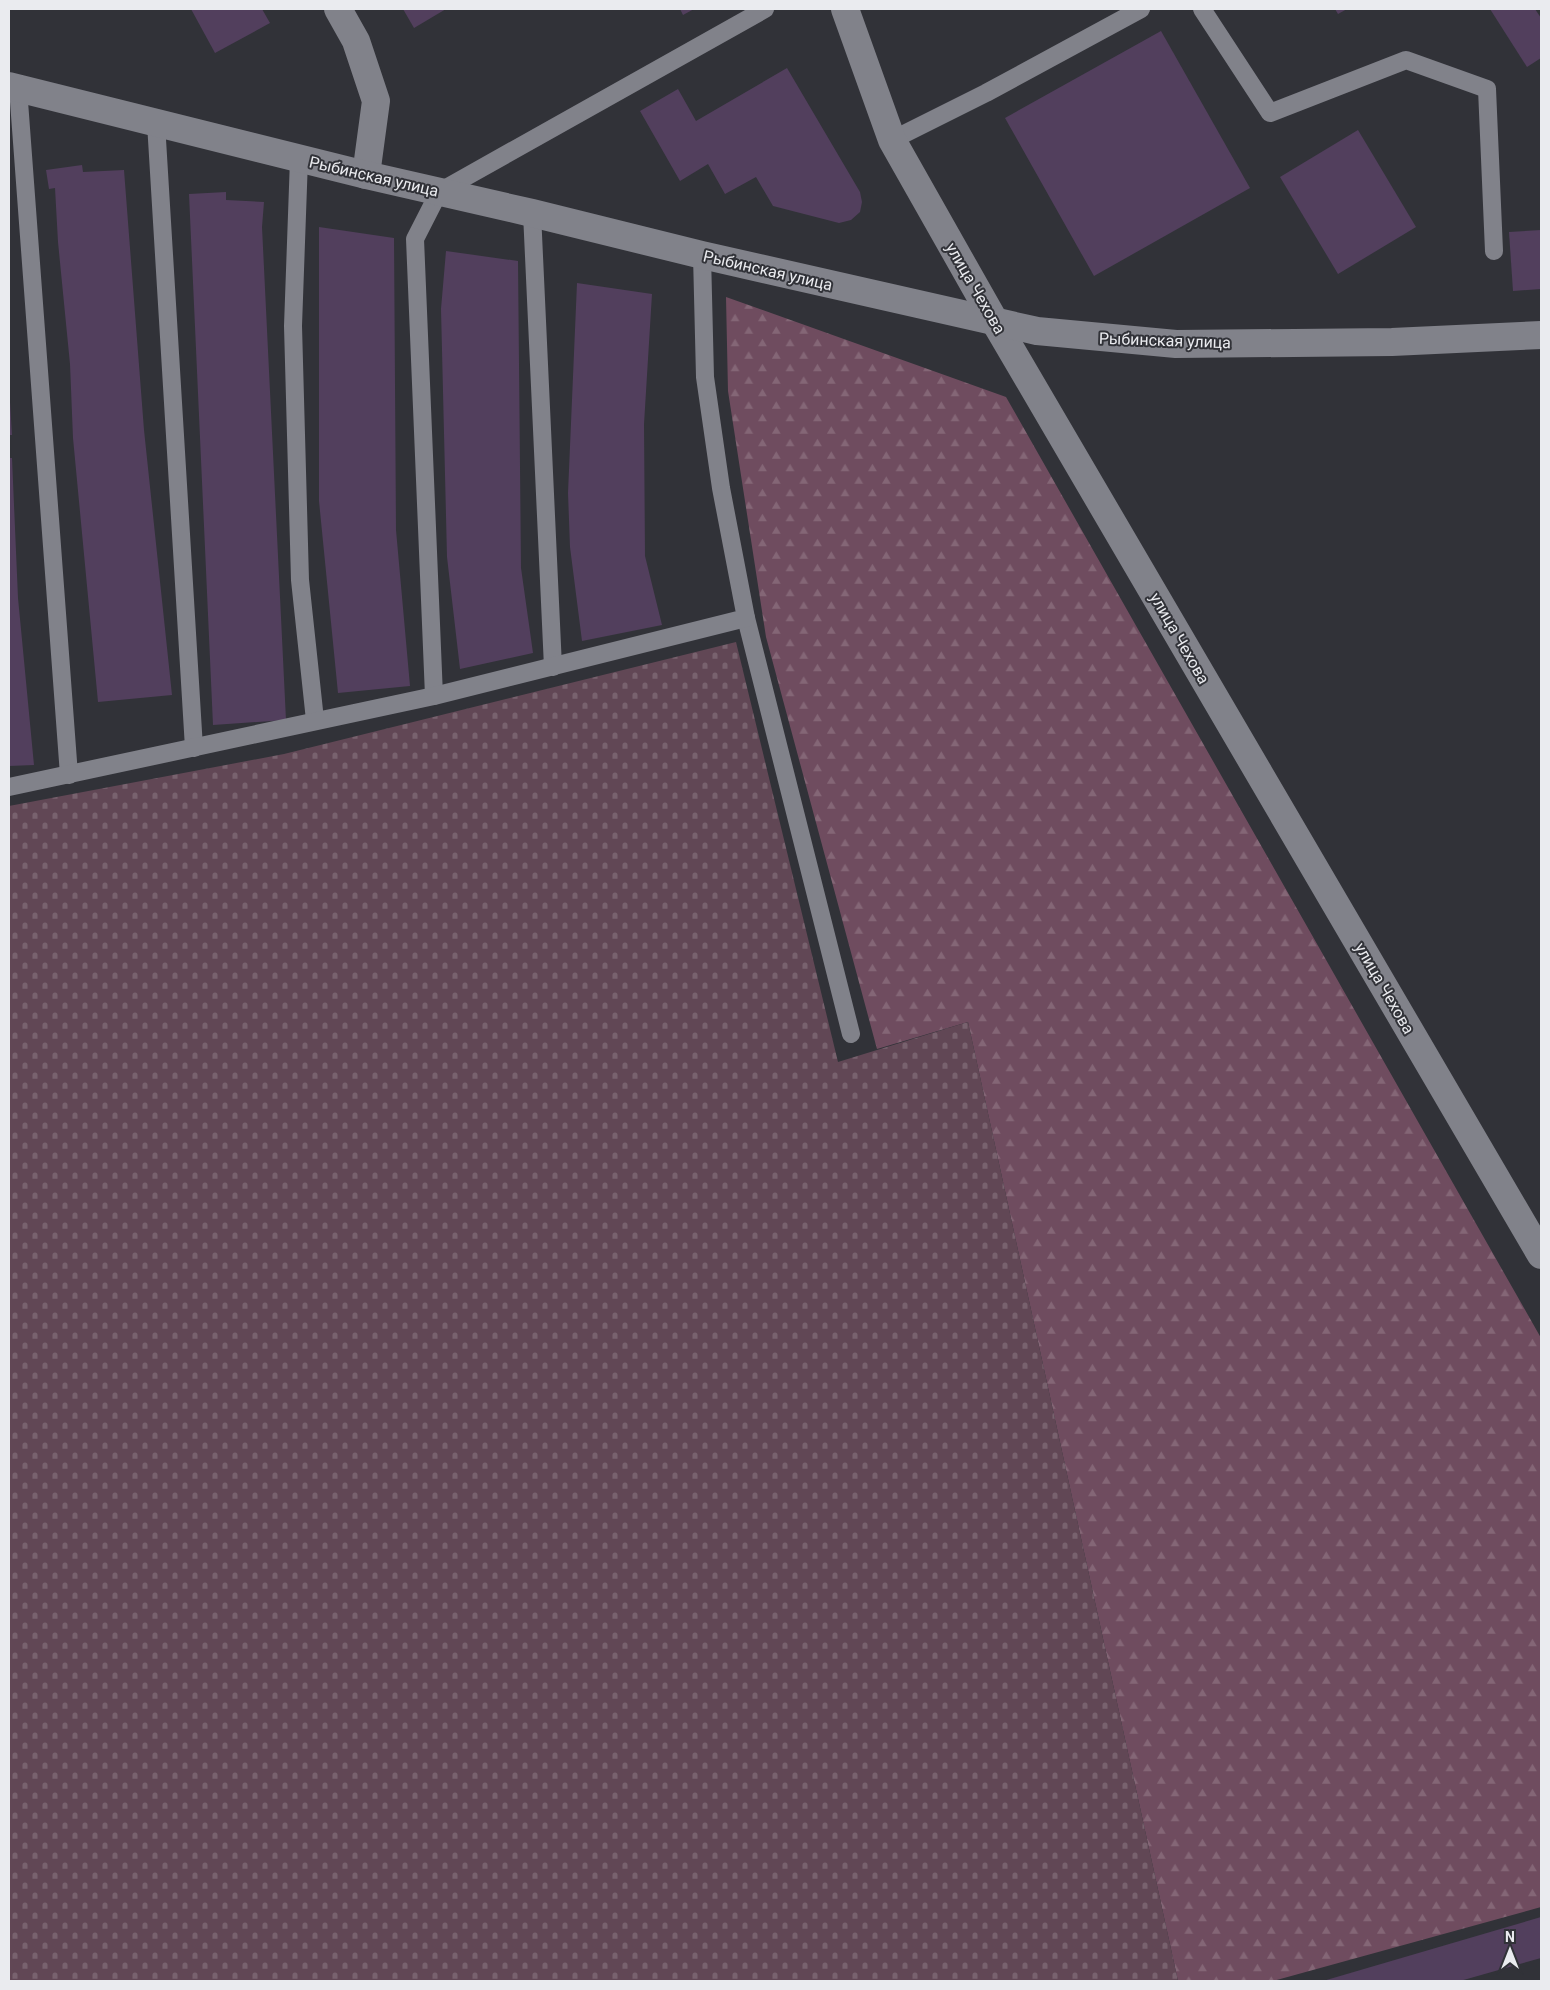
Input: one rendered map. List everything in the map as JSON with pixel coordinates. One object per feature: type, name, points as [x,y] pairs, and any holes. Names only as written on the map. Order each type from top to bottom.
[{"type":"street","points":[[338,9],[356,41],[376,101],[366,175]]},
{"type":"street","name":"улица Чехова","points":[[845,9],[892,140],[995,322],[1541,1255]]},
{"type":"street","name":"Рыбинская улица","points":[[14,87],[366,175],[702,255],[1037,331],[1176,344],[1392,342],[1541,335]]},
{"type":"lane","points":[[434,696],[415,239],[439,192],[765,9]]},
{"type":"lane","points":[[892,140],[986,93],[1141,9]]},
{"type":"lane","points":[[1202,9],[1270,113],[1406,60],[1487,89],[1494,250]]},
{"type":"lane","points":[[14,87],[69,775]]},
{"type":"lane","points":[[156,123],[194,748]]},
{"type":"lane","points":[[299,159],[293,326],[300,580],[315,720]]},
{"type":"lane","points":[[532,213],[553,668]]},
{"type":"lane","points":[[702,255],[705,377],[721,488],[746,618],[851,1034]]},
{"type":"lane","points":[[9,788],[315,720],[434,696],[553,668],[746,618]]},
{"type":"green space","points":[[726,297],[1006,397],[1541,1338],[1541,1907],[1273,1981],[1178,1981],[968,1022],[877,1049],[766,637],[728,391]]},
{"type":"green space","points":[[736,642],[838,1062],[968,1022],[1178,1981],[9,1981],[9,806],[284,754]]},
{"type":"building","points":[[191,9],[262,9],[270,23],[215,53]]},
{"type":"building","points":[[403,9],[446,9],[414,28]]},
{"type":"building","points":[[680,9],[694,9],[683,15]]},
{"type":"building","points":[[1335,9],[1347,9],[1338,14]]},
{"type":"building","points":[[1490,9],[1535,9],[1541,18],[1541,58],[1527,67]]},
{"type":"building","points":[[1161,31],[1250,188],[1094,276],[1005,118]]},
{"type":"building","points":[[787,68],[860,192],[862,202],[860,212],[851,220],[839,223],[773,206],[756,177],[725,194],[708,164],[680,181],[640,111],[678,89],[696,121]]},
{"type":"building","points":[[1358,130],[1416,227],[1338,274],[1280,177]]},
{"type":"building","points":[[82,165],[83,172],[124,170],[144,430],[172,695],[98,702],[73,438],[70,364],[58,242],[55,188],[49,189],[46,170]]},
{"type":"building","points":[[226,192],[226,200],[264,202],[262,227],[286,720],[213,725],[189,194]]},
{"type":"building","points":[[319,227],[394,238],[396,530],[410,686],[338,693],[319,501]]},
{"type":"building","points":[[1541,230],[1541,289],[1513,291],[1509,232]]},
{"type":"building","points":[[446,251],[518,261],[521,568],[533,653],[460,669],[447,557],[441,309]]},
{"type":"building","points":[[577,283],[652,294],[644,424],[645,556],[662,625],[582,641],[570,547],[568,493]]},
{"type":"building","points":[[10,402],[12,435],[9,435]]},
{"type":"building","points":[[9,458],[12,458],[18,598],[34,765],[9,766]]},
{"type":"building","points":[[1541,1917],[1541,1958],[1460,1981],[1323,1981]]}]
